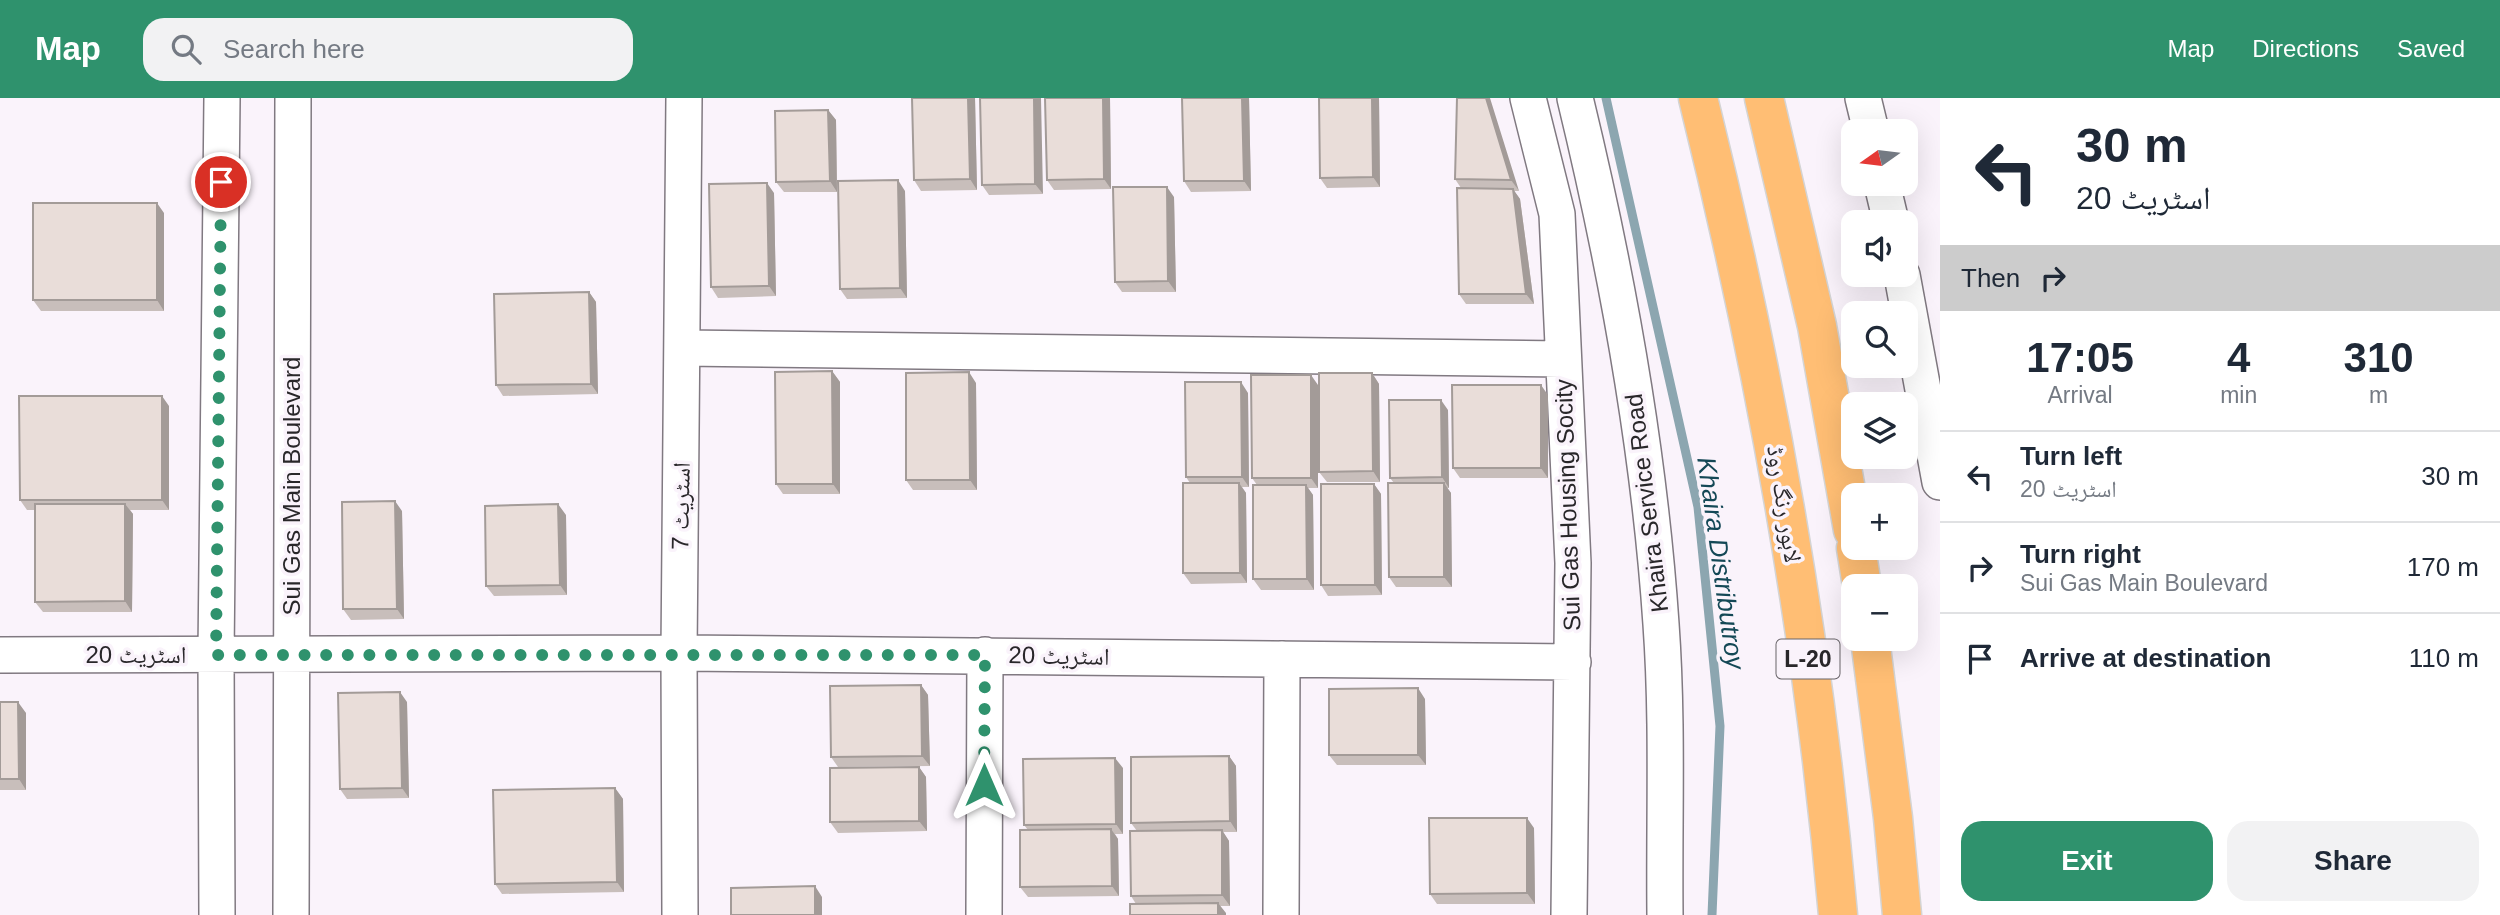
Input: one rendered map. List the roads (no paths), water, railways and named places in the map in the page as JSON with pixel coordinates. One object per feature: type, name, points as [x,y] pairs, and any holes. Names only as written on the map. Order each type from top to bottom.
[{"type":"highway","name":"لاہور رنگ روڈ","points":[[1698,98],[1728,218],[1770,418],[1827,790],[1838,915]]},
{"type":"highway","points":[[1764,98],[1816,326],[1844,483]]},
{"type":"highway","name":"L-20","points":[[1872,651],[1893,818],[1902,915]]},
{"type":"street","points":[[217,915],[216,655],[222,98]]},
{"type":"street","name":"Sui Gas Main Boulevard","points":[[292,915],[293,98]]},
{"type":"street","name":"اسٹریٹ 7","points":[[680,915],[679,653],[684,98]]},
{"type":"street","name":"Sui Gas Housing Socity","points":[[1528,98],[1556,214],[1573,563],[1569,915]]},
{"type":"street","name":"Khaira Service Road","points":[[1575,98],[1618,287],[1639,413],[1652,514],[1661,626],[1664,915]]},
{"type":"street","points":[[1863,98],[1868,119]]},
{"type":"street","points":[[1904,287],[1940,482]]},
{"type":"street","points":[[683,348],[1563,359]]},
{"type":"street","name":"اسٹریٹ 20","points":[[0,655],[679,653],[1573,662]]},
{"type":"street","points":[[984,915],[985,655]]},
{"type":"street","points":[[1281,915],[1282,659]]},
{"type":"waterway","name":"Khaira Distributroy","points":[[1606,98],[1698,507],[1720,726],[1712,915]]}]
